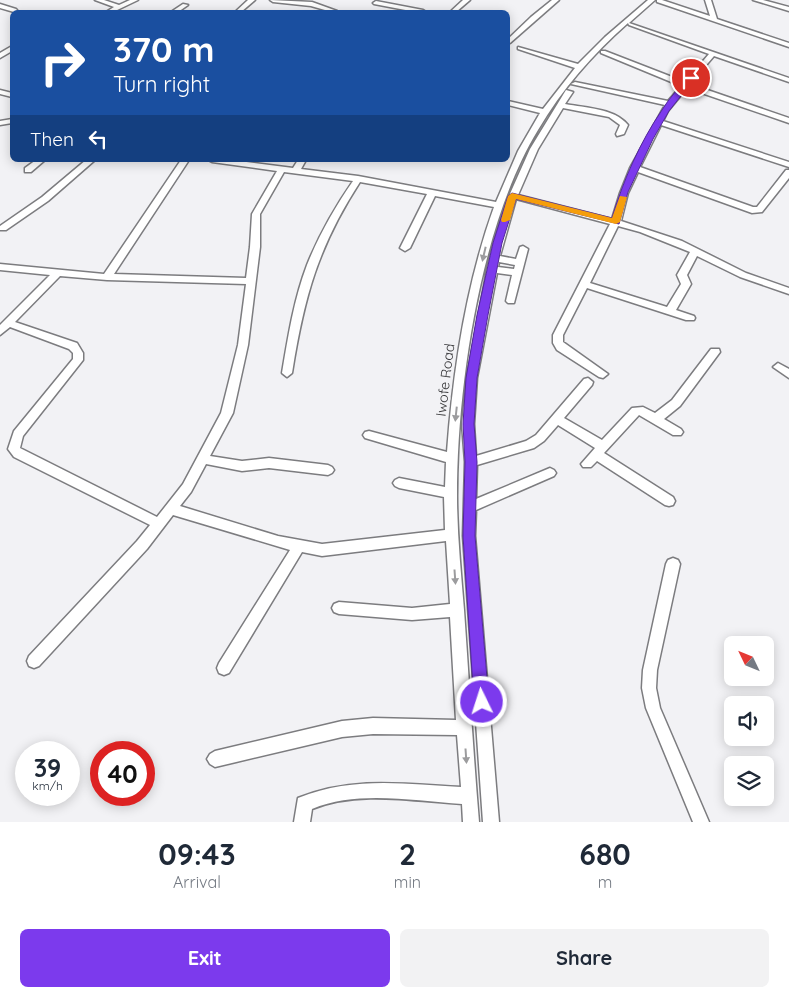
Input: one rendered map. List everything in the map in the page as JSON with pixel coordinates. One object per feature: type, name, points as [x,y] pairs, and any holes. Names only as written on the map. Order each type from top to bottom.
[{"type":"street","points":[[98,0],[118,7]]},
{"type":"street","points":[[113,10],[135,0]]},
{"type":"street","points":[[240,10],[252,0]]},
{"type":"street","points":[[274,0],[312,4],[331,10]]},
{"type":"street","points":[[456,10],[468,0]]},
{"type":"street","points":[[510,40],[533,18],[556,0]]},
{"type":"street","points":[[657,0],[789,45]]},
{"type":"street","name":"Iwofe Road","points":[[471,822],[452,535],[452,459],[459,385],[470,313],[487,242],[499,205],[525,147],[544,112],[579,67],[606,46],[657,0]]},
{"type":"street","name":"Iwofe Road","points":[[491,822],[469,536],[471,462],[468,424],[472,378],[493,264],[512,196],[534,149],[560,105],[606,46],[657,0]]},
{"type":"street","points":[[708,0],[714,19]]},
{"type":"street","points":[[756,0],[789,9]]},
{"type":"street","points":[[774,0],[789,4]]},
{"type":"street","points":[[376,3],[406,10]]},
{"type":"street","points":[[177,10],[185,5]]},
{"type":"street","points":[[0,6],[14,10]]},
{"type":"street","points":[[631,24],[789,80]]},
{"type":"street","points":[[606,46],[685,85],[789,121]]},
{"type":"street","points":[[520,48],[579,67]]},
{"type":"street","points":[[603,374],[567,351],[558,343],[558,335],[616,222],[624,192],[634,168],[659,122],[670,104],[713,53]]},
{"type":"street","points":[[575,84],[670,104]]},
{"type":"street","points":[[510,104],[544,112]]},
{"type":"street","points":[[560,105],[615,117],[624,125],[620,134]]},
{"type":"street","points":[[659,122],[789,165]]},
{"type":"street","points":[[28,170],[38,162]]},
{"type":"street","points":[[3,228],[45,199],[89,162]]},
{"type":"street","points":[[107,277],[185,162]]},
{"type":"street","points":[[226,162],[358,179],[499,205]]},
{"type":"street","points":[[296,171],[301,162]]},
{"type":"street","points":[[634,168],[752,210],[758,210],[789,172]]},
{"type":"street","points":[[34,661],[142,545],[171,509],[187,488],[227,413],[243,344],[256,247],[256,214],[282,170]]},
{"type":"street","points":[[287,373],[296,323],[308,277],[335,219],[358,179]]},
{"type":"street","points":[[405,248],[432,192]]},
{"type":"street","points":[[512,196],[652,233],[744,275],[789,291]]},
{"type":"street","points":[[511,301],[523,249]]},
{"type":"street","points":[[670,311],[686,284],[682,275],[695,251]]},
{"type":"street","points":[[493,264],[520,263]]},
{"type":"street","points":[[493,264],[517,273]]},
{"type":"street","points":[[0,267],[57,274],[107,277],[251,281]]},
{"type":"street","points":[[57,274],[4,327],[73,346],[78,353],[78,360],[18,434],[14,449],[18,454],[158,524]]},
{"type":"street","points":[[584,284],[690,318]]},
{"type":"street","points":[[656,419],[676,403],[715,352]]},
{"type":"street","points":[[778,367],[789,374]]},
{"type":"street","points":[[471,462],[530,445],[540,438],[588,382]]},
{"type":"street","points":[[586,464],[636,411],[643,411],[677,432]]},
{"type":"street","points":[[557,419],[669,501]]},
{"type":"street","points":[[369,435],[452,459]]},
{"type":"street","points":[[203,459],[242,466],[270,463],[328,470]]},
{"type":"street","points":[[470,507],[550,473]]},
{"type":"street","points":[[399,483],[452,493]]},
{"type":"street","points":[[171,509],[278,542],[322,550],[452,535]]},
{"type":"street","points":[[224,668],[298,546]]},
{"type":"street","points":[[673,564],[650,670],[649,688],[654,708],[701,822]]},
{"type":"street","points":[[339,608],[412,614],[457,610]]},
{"type":"street","points":[[215,759],[342,729],[373,726],[464,728]]},
{"type":"street","points":[[302,822],[304,804],[319,796],[361,790],[469,796]]},
{"type":"slow traffic","points":[[505,220],[512,196],[616,222],[623,197]]},
{"type":"route","points":[[482,702],[469,536],[471,462],[468,424],[472,378],[482,315],[498,243],[512,196],[616,222],[624,192],[649,139],[665,110],[691,78]]}]
